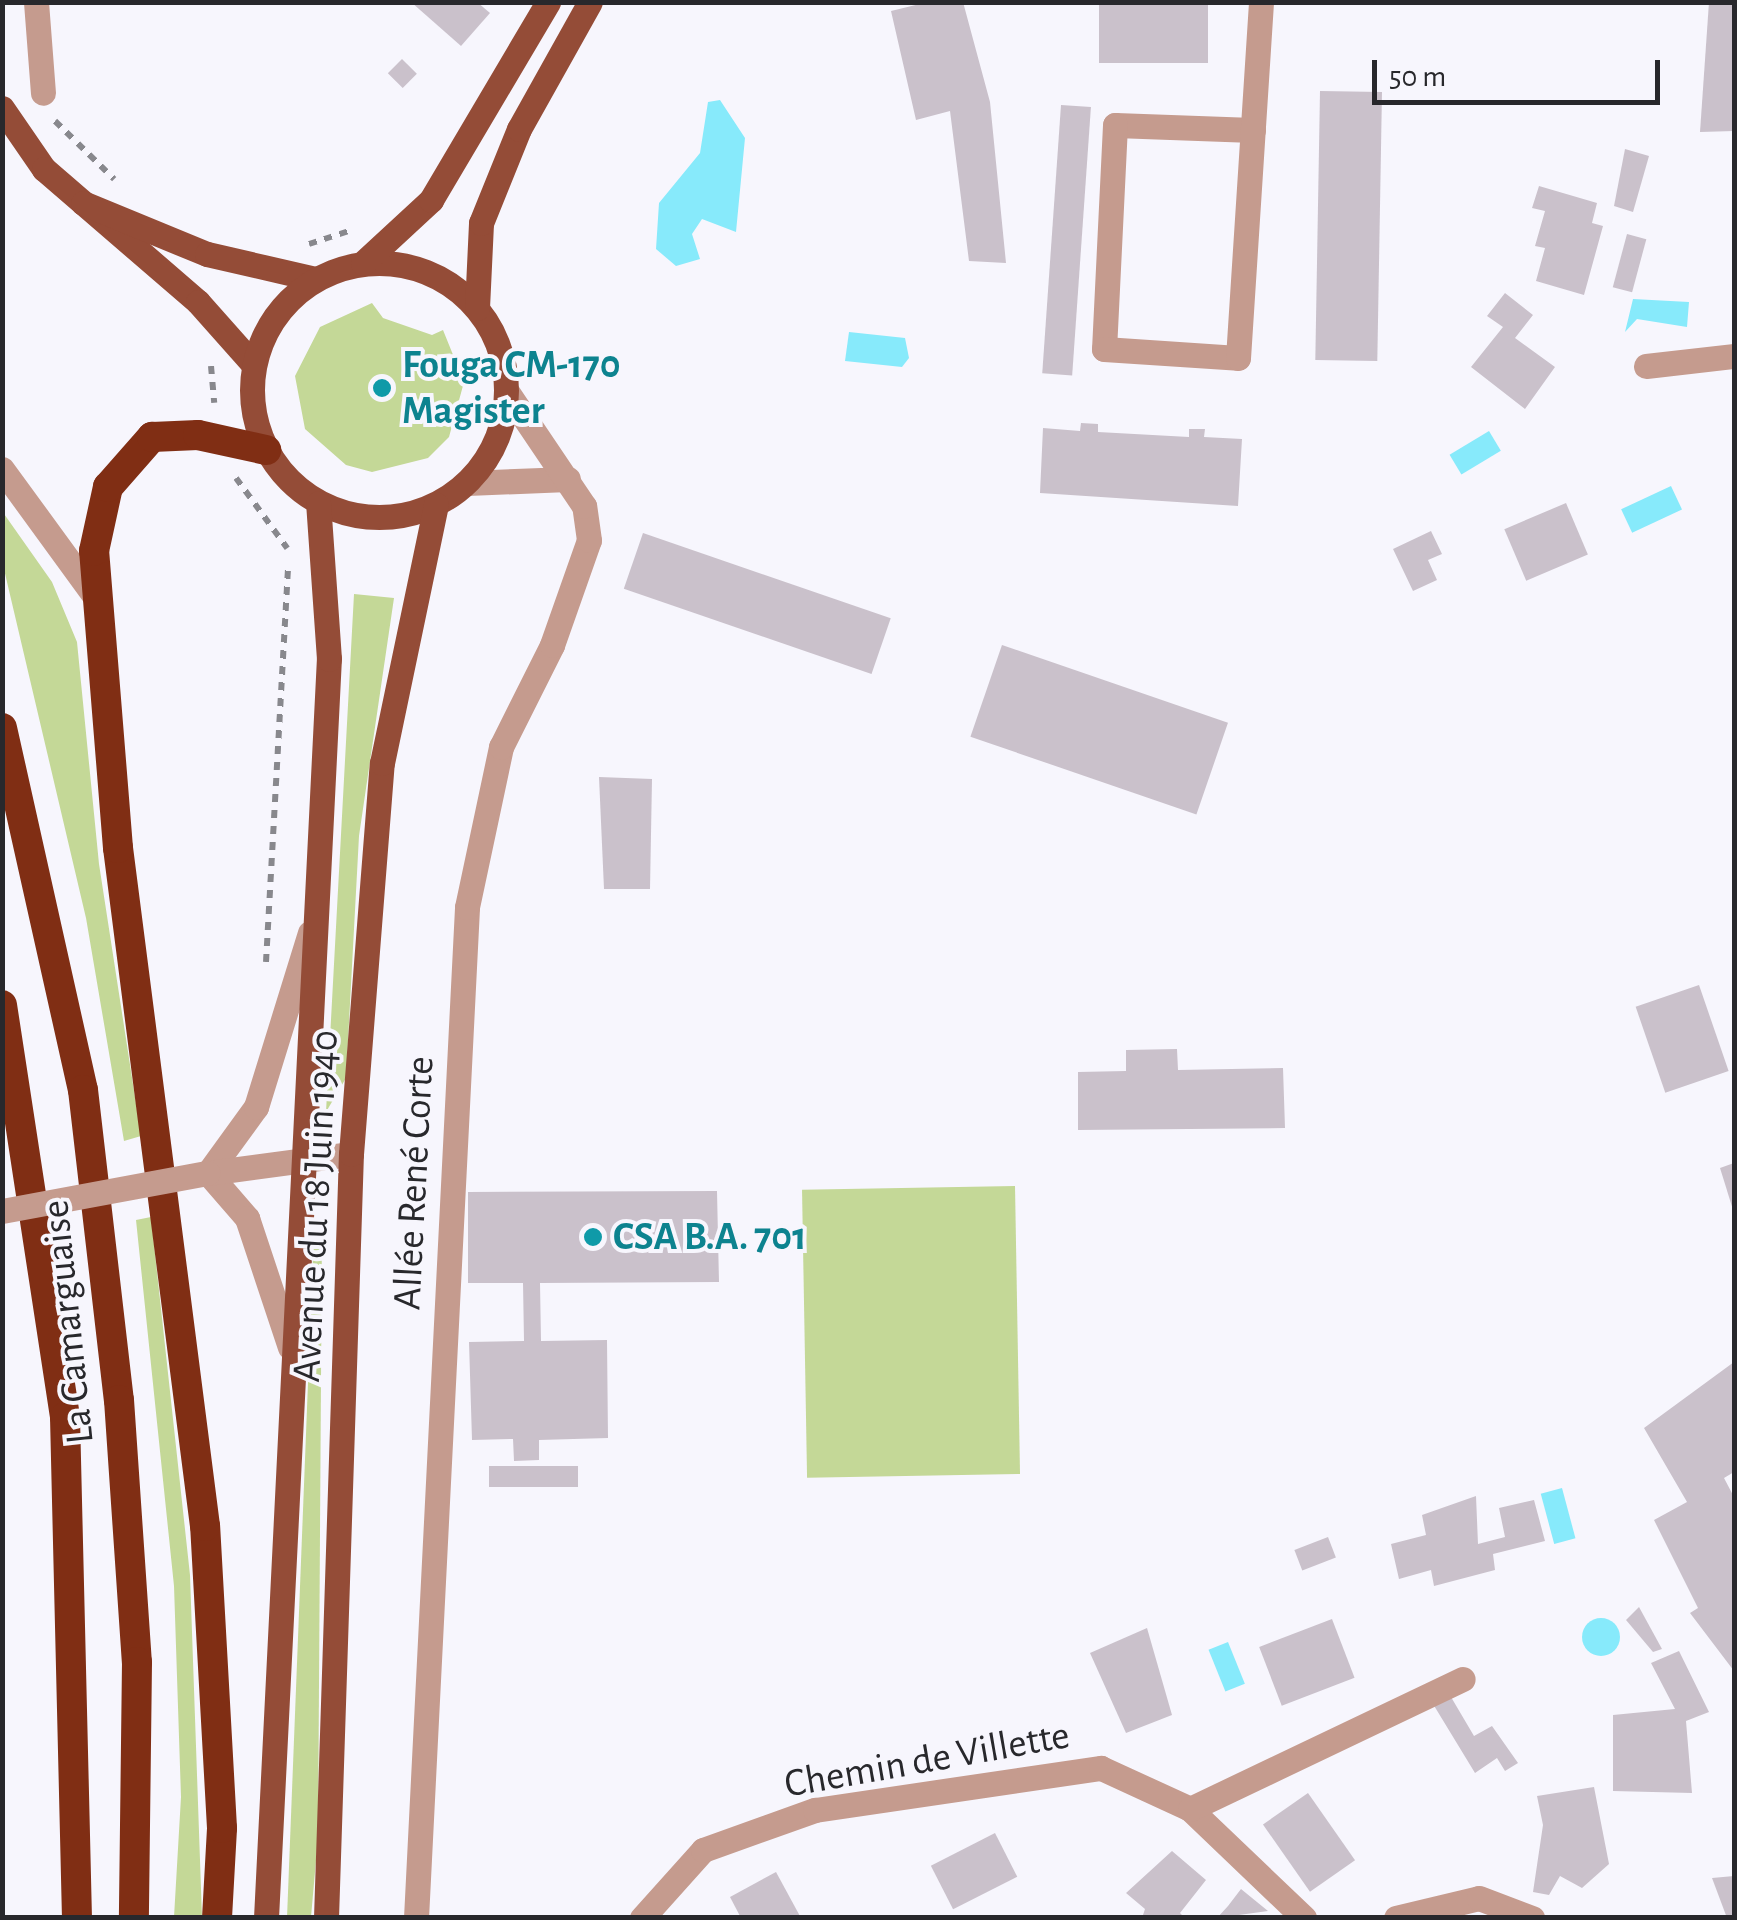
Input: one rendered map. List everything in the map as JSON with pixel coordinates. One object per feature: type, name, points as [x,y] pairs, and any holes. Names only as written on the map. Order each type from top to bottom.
[{"type":"highway","points":[[217,1918],[222,1828],[205,1526],[94,596],[94,551],[124,458],[152,437],[198,435],[266,450]]},
{"type":"highway","name":"La Camarguaise","points":[[2,728],[83,1090],[119,1400],[136,1662],[134,1918]]},
{"type":"highway","name":"La Camarguaise","points":[[2,1005],[65,1417],[77,1918]]},
{"type":"highway","points":[[2,1068],[23,1128]]},
{"type":"main road","points":[[363,262],[445,280],[477,308],[500,347],[506,392],[502,426],[467,483],[436,505],[356,516],[318,502],[266,450],[253,364],[265,330],[315,279],[363,262],[431,200],[548,2]]},
{"type":"main road","points":[[477,308],[481,224],[519,129],[590,2]]},
{"type":"main road","points":[[2,108],[80,202],[198,302],[253,364]]},
{"type":"main road","points":[[80,202],[207,254],[315,279]]},
{"type":"main road","name":"Avenue du 18 Juin 1940","points":[[266,1918],[310,933],[329,659],[318,502]]},
{"type":"main road","name":"Avenue du 18 Juin 1940","points":[[326,1918],[350,1154],[382,764],[436,505]]},
{"type":"street","points":[[36,2],[43,93]]},
{"type":"street","points":[[1252,130],[1115,125],[1104,349],[1238,358],[1261,2]]},
{"type":"street","points":[[1646,366],[1734,356]]},
{"type":"street","name":"Allée René Corte","points":[[416,1918],[466,907],[500,747],[552,645],[588,540],[568,479],[506,392]]},
{"type":"street","points":[[2,468],[94,596]]},
{"type":"street","points":[[467,483],[568,479]]},
{"type":"street","points":[[208,1173],[256,1108],[310,933]]},
{"type":"street","points":[[2,1211],[208,1173],[350,1154]]},
{"type":"street","points":[[208,1173],[247,1218],[290,1347]]},
{"type":"street","points":[[1190,1809],[1462,1680]]},
{"type":"street","name":"Chemin de Villette","points":[[642,1918],[702,1850],[815,1810],[1101,1768],[1190,1809],[1304,1918]]},
{"type":"street","points":[[1396,1918],[1479,1898],[1532,1918]]},
{"type":"path","points":[[43,93],[83,154],[129,188]]},
{"type":"path","points":[[292,249],[360,226]]},
{"type":"path","points":[[198,407],[214,407],[208,355]]},
{"type":"path","points":[[230,472],[271,515],[288,552],[265,973]]},
{"type":"green space","points":[[372,303],[383,318],[432,335],[443,330],[464,382],[449,437],[428,458],[372,472],[346,465],[305,429],[295,376],[320,327]]},
{"type":"green space","points":[[2,511],[52,582],[77,642],[99,864],[141,1136],[124,1141],[86,918],[3,565]]},
{"type":"green space","points":[[354,594],[394,598],[359,836],[346,1078],[326,1112]]},
{"type":"green space","points":[[1015,1186],[1020,1474],[807,1478],[802,1190]]},
{"type":"green space","points":[[151,1217],[190,1575],[202,1917],[174,1917],[181,1797],[174,1586],[136,1220]]},
{"type":"green space","points":[[322,1227],[318,1838],[311,1917],[287,1918],[314,1230]]},
{"type":"water","points":[[720,100],[745,138],[736,232],[702,219],[692,234],[700,259],[676,266],[656,249],[659,203],[700,153],[708,102]]},
{"type":"water","points":[[1633,299],[1689,302],[1687,327],[1637,319],[1625,332]]},
{"type":"water","points":[[849,332],[905,338],[909,358],[902,367],[845,361]]},
{"type":"water","points":[[1489,431],[1501,451],[1461,474],[1450,455]]},
{"type":"water","points":[[1671,486],[1682,510],[1632,533],[1621,509]]},
{"type":"water","points":[[1562,1488],[1575,1538],[1554,1544],[1541,1494]]},
{"type":"water","points":[[1601,1618],[1615,1623],[1620,1637],[1615,1651],[1601,1656],[1587,1651],[1582,1637],[1587,1623]]},
{"type":"water","points":[[1228,1642],[1245,1684],[1225,1692],[1209,1650]]},
{"type":"building","points":[[411,2],[477,2],[490,13],[461,46]]},
{"type":"building","points":[[928,2],[963,2],[990,102],[1006,263],[969,261],[950,111],[916,120],[891,11]]},
{"type":"building","points":[[1099,2],[1208,2],[1208,63],[1099,63]]},
{"type":"building","points":[[1709,2],[1734,2],[1734,131],[1700,132]]},
{"type":"building","points":[[402,59],[417,74],[403,88],[388,73]]},
{"type":"building","points":[[1320,91],[1382,92],[1377,361],[1315,360]]},
{"type":"building","points":[[1061,105],[1091,107],[1072,375],[1042,373]]},
{"type":"building","points":[[1625,149],[1649,156],[1633,212],[1614,206]]},
{"type":"building","points":[[1539,186],[1597,203],[1592,223],[1603,226],[1584,295],[1536,281],[1545,248],[1535,246],[1545,211],[1532,208]]},
{"type":"building","points":[[1627,234],[1646,239],[1632,292],[1613,287]]},
{"type":"building","points":[[1505,293],[1533,315],[1515,338],[1555,367],[1525,409],[1471,367],[1503,327],[1487,316]]},
{"type":"building","points":[[1081,423],[1098,424],[1098,432],[1189,437],[1189,429],[1205,429],[1204,437],[1242,439],[1238,506],[1040,493],[1043,428],[1080,431]]},
{"type":"building","points":[[1566,503],[1588,555],[1526,581],[1504,529]]},
{"type":"building","points":[[1431,531],[1442,554],[1428,560],[1437,580],[1413,591],[1393,549]]},
{"type":"building","points":[[643,533],[891,618],[872,674],[624,589]]},
{"type":"building","points":[[1002,645],[1228,723],[1196,815],[970,737]]},
{"type":"building","points":[[599,777],[652,779],[650,889],[604,889]]},
{"type":"building","points":[[1699,985],[1729,1071],[1665,1093],[1636,1007]]},
{"type":"building","points":[[1177,1049],[1178,1070],[1283,1068],[1285,1128],[1078,1130],[1078,1072],[1126,1071],[1126,1050]]},
{"type":"building","points":[[1734,1163],[1734,1213],[1720,1168]]},
{"type":"building","name":"CSA B.A. 701","points":[[717,1191],[719,1282],[540,1283],[541,1341],[607,1340],[608,1438],[539,1440],[539,1460],[514,1461],[513,1439],[472,1440],[469,1342],[524,1341],[523,1283],[468,1283],[468,1192]]},
{"type":"building","points":[[1734,1362],[1734,1472],[1724,1478],[1734,1497],[1734,1671],[1690,1613],[1698,1608],[1654,1520],[1687,1502],[1644,1428]]},
{"type":"building","points":[[489,1466],[578,1466],[578,1487],[489,1487]]},
{"type":"building","points":[[1476,1496],[1478,1544],[1505,1537],[1499,1508],[1534,1500],[1545,1541],[1493,1554],[1495,1570],[1434,1586],[1431,1570],[1399,1579],[1391,1544],[1426,1535],[1422,1515]]},
{"type":"building","points":[[1328,1537],[1336,1558],[1302,1570],[1294,1550]]},
{"type":"building","points":[[1639,1607],[1662,1649],[1653,1652],[1626,1620]]},
{"type":"building","points":[[1332,1619],[1355,1678],[1282,1706],[1259,1647]]},
{"type":"building","points":[[1147,1628],[1172,1715],[1126,1733],[1090,1653]]},
{"type":"building","points":[[1679,1651],[1709,1712],[1686,1721],[1692,1793],[1613,1791],[1613,1715],[1675,1709],[1651,1663]]},
{"type":"building","points":[[1451,1697],[1474,1736],[1492,1726],[1518,1763],[1505,1771],[1497,1758],[1475,1773],[1433,1704]]},
{"type":"building","points":[[1594,1787],[1609,1864],[1582,1888],[1560,1876],[1549,1895],[1533,1892],[1543,1825],[1537,1796]]},
{"type":"building","points":[[1308,1793],[1355,1860],[1310,1892],[1263,1825]]},
{"type":"building","points":[[995,1833],[1017,1877],[953,1909],[931,1866]]},
{"type":"building","points":[[1172,1851],[1206,1880],[1180,1913],[1185,1918],[1142,1918],[1145,1909],[1126,1893]]},
{"type":"building","points":[[776,1872],[801,1918],[741,1918],[730,1897]]},
{"type":"building","points":[[1734,1876],[1734,1918],[1727,1918],[1712,1878]]},
{"type":"building","points":[[1241,1889],[1268,1911],[1217,1918],[1228,1906]]},
{"type":"place","name":"Fouga CM-170 Magister","points":[[382,388]]},
{"type":"place","name":"CSA B.A. 701","points":[[593,1237]]}]
